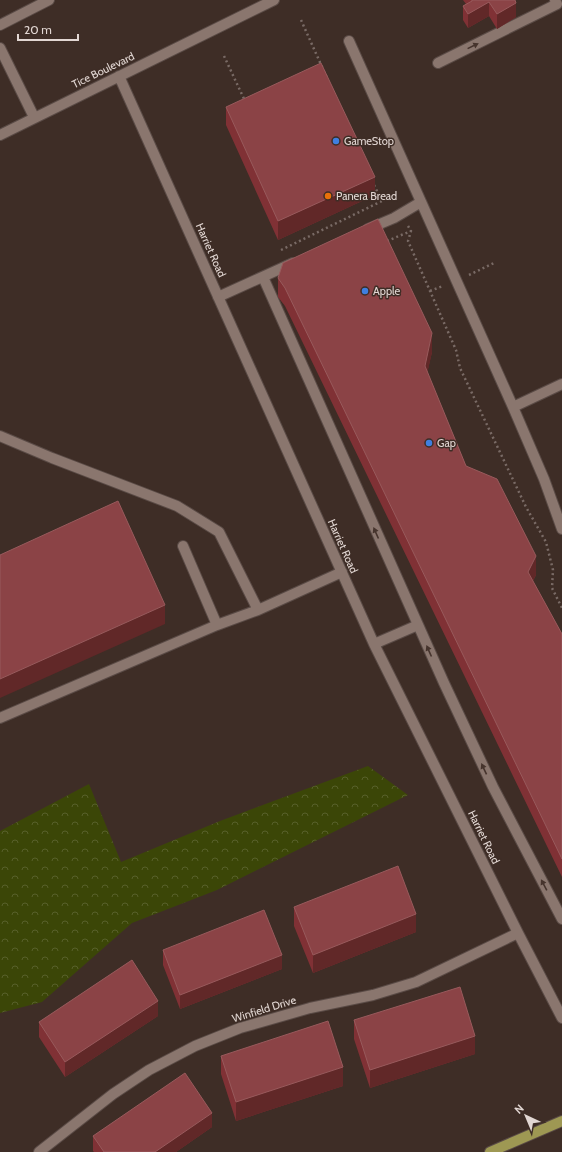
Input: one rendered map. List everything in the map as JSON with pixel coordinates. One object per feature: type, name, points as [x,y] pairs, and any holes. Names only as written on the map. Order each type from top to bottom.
[{"type":"main road","points":[[490,1152],[562,1121]]},
{"type":"street","points":[[0,24],[49,0]]},
{"type":"street","name":"Tice Boulevard","points":[[259,8],[270,0]]},
{"type":"street","name":"Tice Boulevard","points":[[0,135],[274,0]]},
{"type":"street","points":[[438,63],[557,4],[555,0]]},
{"type":"street","points":[[349,41],[513,407],[544,479],[562,529]]},
{"type":"street","points":[[0,48],[34,117]]},
{"type":"street","name":"Harriet Road","points":[[119,76],[374,644],[562,1018]]},
{"type":"street","points":[[358,234],[421,202]]},
{"type":"street","points":[[218,297],[301,260]]},
{"type":"street","points":[[263,277],[418,625],[493,787],[562,919]]},
{"type":"street","points":[[513,407],[562,384]]},
{"type":"street","points":[[0,436],[52,458],[177,506],[219,532],[258,610]]},
{"type":"street","points":[[183,546],[217,625]]},
{"type":"street","points":[[0,718],[217,625],[258,610],[342,572]]},
{"type":"street","points":[[374,644],[418,625]]},
{"type":"street","name":"Winfield Drive","points":[[39,1152],[113,1094],[149,1070],[195,1046],[254,1024],[310,1008],[373,995],[416,982],[518,933]]},
{"type":"path","points":[[301,20],[325,70],[329,84]]},
{"type":"path","points":[[224,56],[248,107]]},
{"type":"path","points":[[318,74],[325,70]]},
{"type":"path","points":[[373,183],[382,201]]},
{"type":"path","points":[[274,253],[394,195],[411,231],[408,241],[456,350],[460,368],[526,507],[546,542],[553,570],[552,588],[562,608]]},
{"type":"path","points":[[382,244],[411,231]]},
{"type":"path","points":[[294,244],[301,260]]},
{"type":"green space","points":[[368,766],[408,795],[217,890],[132,923],[42,1002],[0,1013],[0,831],[89,784],[121,862],[220,821]]},
{"type":"building","points":[[472,0],[515,0],[516,3],[497,14],[489,2],[468,14],[463,6]]},
{"type":"building","points":[[321,63],[375,177],[278,221],[226,107]]},
{"type":"building","points":[[378,219],[432,333],[425,366],[466,466],[497,479],[536,556],[528,572],[562,634],[562,859],[285,288],[278,278],[283,263]]},
{"type":"building","points":[[118,501],[165,605],[0,679],[0,555]]},
{"type":"building","points":[[398,866],[416,914],[313,955],[294,907]]},
{"type":"building","points":[[264,910],[282,955],[180,995],[163,950]]},
{"type":"building","points":[[132,960],[158,1001],[65,1062],[39,1022]]},
{"type":"building","points":[[460,987],[475,1036],[370,1070],[354,1020]]},
{"type":"building","points":[[328,1021],[343,1067],[236,1102],[221,1056]]},
{"type":"building","points":[[185,1073],[212,1113],[155,1152],[104,1152],[93,1136]]},
{"type":"place","name":"GameStop","points":[[336,141]]},
{"type":"place","name":"Panera Bread","points":[[328,196]]},
{"type":"place","name":"Apple","points":[[365,291]]},
{"type":"place","name":"Gap","points":[[429,443]]}]
